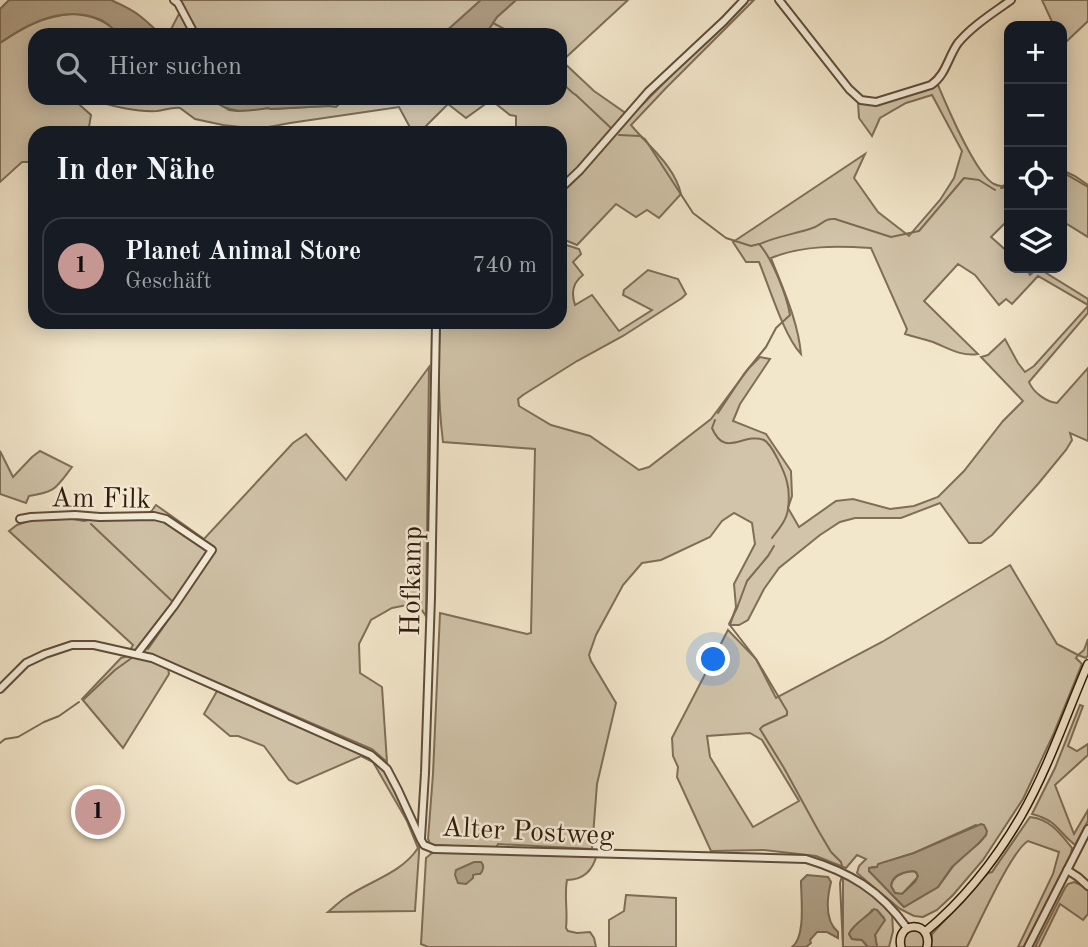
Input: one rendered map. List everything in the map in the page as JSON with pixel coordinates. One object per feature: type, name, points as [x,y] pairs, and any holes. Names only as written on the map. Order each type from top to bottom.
[{"type":"main road","points":[[925,932],[978,879],[1001,848],[1042,773],[1088,664]]},
{"type":"main road","points":[[899,946],[901,935],[907,928],[917,927],[925,932],[929,940],[927,947]]},
{"type":"street","points":[[174,0],[191,28]]},
{"type":"street","points":[[567,182],[648,92],[744,0]]},
{"type":"street","points":[[779,0],[849,89],[861,100],[876,102],[938,81],[959,43],[969,32],[1011,0]]},
{"type":"street","name":"Hofkamp","points":[[421,840],[424,816],[436,329]]},
{"type":"street","name":"Am Filk","points":[[20,519],[75,515],[154,516],[166,519],[212,550],[137,654]]},
{"type":"street","name":"Alter Postweg","points":[[0,689],[26,663],[72,645],[94,645],[137,654],[152,658],[371,755],[387,769],[424,845],[435,849],[806,859],[830,866],[870,888],[888,904],[907,928]]},
{"type":"street","points":[[1028,947],[1088,829]]},
{"type":"street","points":[[1067,870],[1088,886]]},
{"type":"shaded area","points":[[9,0],[111,0],[137,14],[154,28],[112,28],[101,20],[88,16],[61,15],[35,22],[0,43],[0,9]]},
{"type":"shaded area","points":[[176,0],[481,0],[450,28],[172,28],[180,12]]},
{"type":"shaded area","points":[[481,0],[516,0],[497,17],[490,28],[450,28]]},
{"type":"shaded area","points":[[516,0],[628,0],[567,56],[567,28],[490,28],[497,17]]},
{"type":"shaded area","points":[[746,0],[754,0],[631,125],[667,165],[678,184],[681,194],[659,218],[647,210],[636,217],[616,204],[577,245],[567,241],[567,126],[516,126],[516,116],[510,115],[497,105],[567,105],[567,66],[594,91],[624,112],[628,119]]},
{"type":"shaded area","points":[[1042,0],[1088,0],[1088,21],[1067,41],[1067,21],[1052,21]]},
{"type":"shaded area","points":[[73,14],[87,16],[114,28],[28,28],[28,105],[80,105],[91,115],[89,126],[28,126],[28,162],[22,162],[0,182],[0,43],[34,23]]},
{"type":"shaded area","points":[[938,85],[962,139],[978,167],[994,184],[1004,185],[1004,224],[991,237],[1004,249],[1004,273],[1046,273],[1088,299],[1088,305],[1038,276],[1012,304],[1006,299],[999,305],[975,275],[958,264],[924,301],[978,354],[966,354],[905,334],[907,329],[871,248],[833,247],[795,251],[771,258],[793,317],[801,354],[783,323],[759,262],[746,262],[733,242],[865,154],[854,178],[878,212],[909,236],[940,200],[954,178],[962,151],[932,95],[906,103],[880,118],[872,136],[859,118],[858,103],[876,105]]},
{"type":"shaded area","points":[[111,105],[221,105],[237,111],[336,106],[447,105],[426,126],[409,126],[399,107],[274,126],[232,126],[195,119],[180,108],[134,110]]},
{"type":"shaded area","points":[[221,105],[338,105],[244,111]]},
{"type":"shaded area","points":[[449,105],[484,105],[466,118]]},
{"type":"shaded area","points":[[1067,172],[1088,185],[1088,237],[1067,224]]},
{"type":"shaded area","points":[[567,245],[579,249],[581,254],[573,262],[583,275],[573,288],[575,305],[592,295],[619,331],[652,310],[623,295],[624,290],[648,270],[678,279],[686,294],[682,298],[523,395],[518,399],[519,406],[551,425],[590,436],[639,470],[649,467],[711,419],[760,357],[770,359],[740,404],[733,421],[766,434],[791,471],[792,496],[788,508],[799,527],[836,501],[853,499],[890,509],[914,506],[938,497],[964,471],[1003,421],[1023,401],[981,357],[988,355],[1005,339],[1025,372],[1034,366],[1088,306],[1088,313],[1029,382],[1040,396],[1057,403],[1088,368],[1088,441],[1070,433],[1072,440],[1066,450],[992,535],[981,543],[969,543],[940,503],[901,518],[855,518],[840,522],[779,568],[764,589],[748,620],[739,625],[730,625],[736,607],[734,584],[755,544],[752,523],[734,513],[722,521],[710,537],[661,560],[642,563],[623,585],[596,635],[589,655],[616,703],[597,784],[592,849],[498,844],[496,848],[426,843],[429,841],[440,613],[531,633],[535,449],[443,442],[439,382],[440,329],[567,329]]},
{"type":"shaded area","points":[[429,367],[426,616],[417,603],[392,608],[371,620],[359,644],[360,673],[382,687],[387,762],[372,749],[155,656],[130,650],[133,645],[9,531],[31,520],[62,517],[84,521],[145,519],[156,505],[204,539],[293,443],[306,434],[346,480]]},
{"type":"shaded area","points":[[0,451],[13,477],[40,451],[72,467],[55,488],[29,496],[26,503],[0,494]]},
{"type":"shaded area","points":[[1010,565],[1057,644],[1078,655],[1076,658],[1082,664],[1023,799],[983,860],[953,895],[937,910],[923,917],[900,909],[857,873],[859,866],[866,859],[857,855],[846,868],[816,856],[764,850],[711,851],[677,777],[678,767],[673,756],[672,738],[728,630],[756,659],[776,698],[882,642]],"holes":[[[750,733],[762,740],[799,801],[753,827],[710,757],[707,736]],[[976,825],[986,835],[979,843],[957,861],[938,887],[904,907],[869,871],[872,867],[914,853]]]},
{"type":"shaded area","points":[[1088,639],[1088,655],[1086,658],[1078,655],[1084,650]]},
{"type":"shaded area","points":[[132,655],[168,668],[169,674],[123,748],[82,699],[121,658]]},
{"type":"shaded area","points":[[217,691],[372,759],[384,770],[419,844],[415,911],[328,912],[354,892],[403,864],[418,848],[407,821],[373,762],[361,756],[297,784],[289,780],[264,746],[238,736],[230,736],[204,714]]},
{"type":"shaded area","points":[[1080,705],[1083,706],[1068,746],[1077,751],[1088,744],[1088,755],[1055,785],[1074,834],[1088,810],[1088,821],[1075,845],[1052,823],[1032,814],[1055,768]]},
{"type":"shaded area","points":[[1030,817],[1049,824],[1072,848],[1024,947],[1018,947],[1053,874],[1059,852],[1028,841],[1004,873],[967,947],[931,947],[932,934],[984,877],[992,872]]},
{"type":"shaded area","points":[[981,824],[987,831],[979,843],[952,867],[938,887],[904,907],[869,868],[914,853]],"holes":[[[905,872],[916,872],[918,876],[915,882],[902,894],[895,893],[891,886],[896,877]]]},
{"type":"shaded area","points":[[432,853],[597,854],[586,873],[567,880],[566,892],[566,928],[577,933],[590,932],[596,947],[428,947],[421,944],[426,858]]},
{"type":"shaded area","points":[[474,862],[481,862],[481,873],[473,875],[466,884],[458,883],[456,870]]},
{"type":"shaded area","points":[[913,871],[918,877],[902,894],[895,893],[891,886],[894,879],[902,873]]},
{"type":"shaded area","points":[[807,875],[828,877],[831,882],[829,915],[838,932],[838,938],[827,932],[817,932],[806,947],[792,947],[801,926],[801,881]]},
{"type":"shaded area","points":[[843,875],[872,895],[892,914],[893,931],[889,947],[877,947],[875,935],[884,918],[877,910],[872,910],[849,934],[852,939],[862,940],[868,947],[843,947]]},
{"type":"shaded area","points":[[1074,882],[1088,891],[1088,914],[1083,920],[1060,904],[1039,947],[1035,947],[1065,888]]},
{"type":"shaded area","points":[[626,895],[676,898],[676,947],[609,947],[609,920],[624,911]]},
{"type":"shaded area","points":[[874,909],[885,920],[875,935],[877,947],[868,947],[862,940],[852,939],[849,934]]},
{"type":"shaded area","points":[[910,930],[924,935],[924,947],[904,947],[903,938]]},
{"type":"waterway","points":[[493,23],[503,28]]},
{"type":"waterway","points":[[567,88],[612,129]]},
{"type":"waterway","points":[[619,135],[640,136],[645,139],[693,213],[726,238],[751,246],[759,244],[769,258],[782,288],[790,315],[776,328],[766,347],[718,413]]},
{"type":"waterway","points":[[1067,175],[1088,187]]},
{"type":"waterway","points":[[760,244],[832,219],[891,237],[919,231],[964,178],[979,180],[995,190]]},
{"type":"waterway","points":[[715,420],[712,428],[723,442],[735,443],[756,438],[764,440],[778,459],[787,482],[788,506],[784,521],[772,538]]},
{"type":"waterway","points":[[91,524],[172,601]]},
{"type":"waterway","points":[[774,546],[747,581],[729,624],[756,659],[787,711],[787,715],[760,729],[831,852],[842,866]]},
{"type":"waterway","points":[[148,649],[178,606]]},
{"type":"waterway","points":[[84,699],[133,657]]},
{"type":"waterway","points":[[0,743],[59,716],[79,702]]},
{"type":"waterway","points":[[842,876],[843,947]]},
{"type":"place","name":"Planet Animal Store","points":[[98,812]]}]
